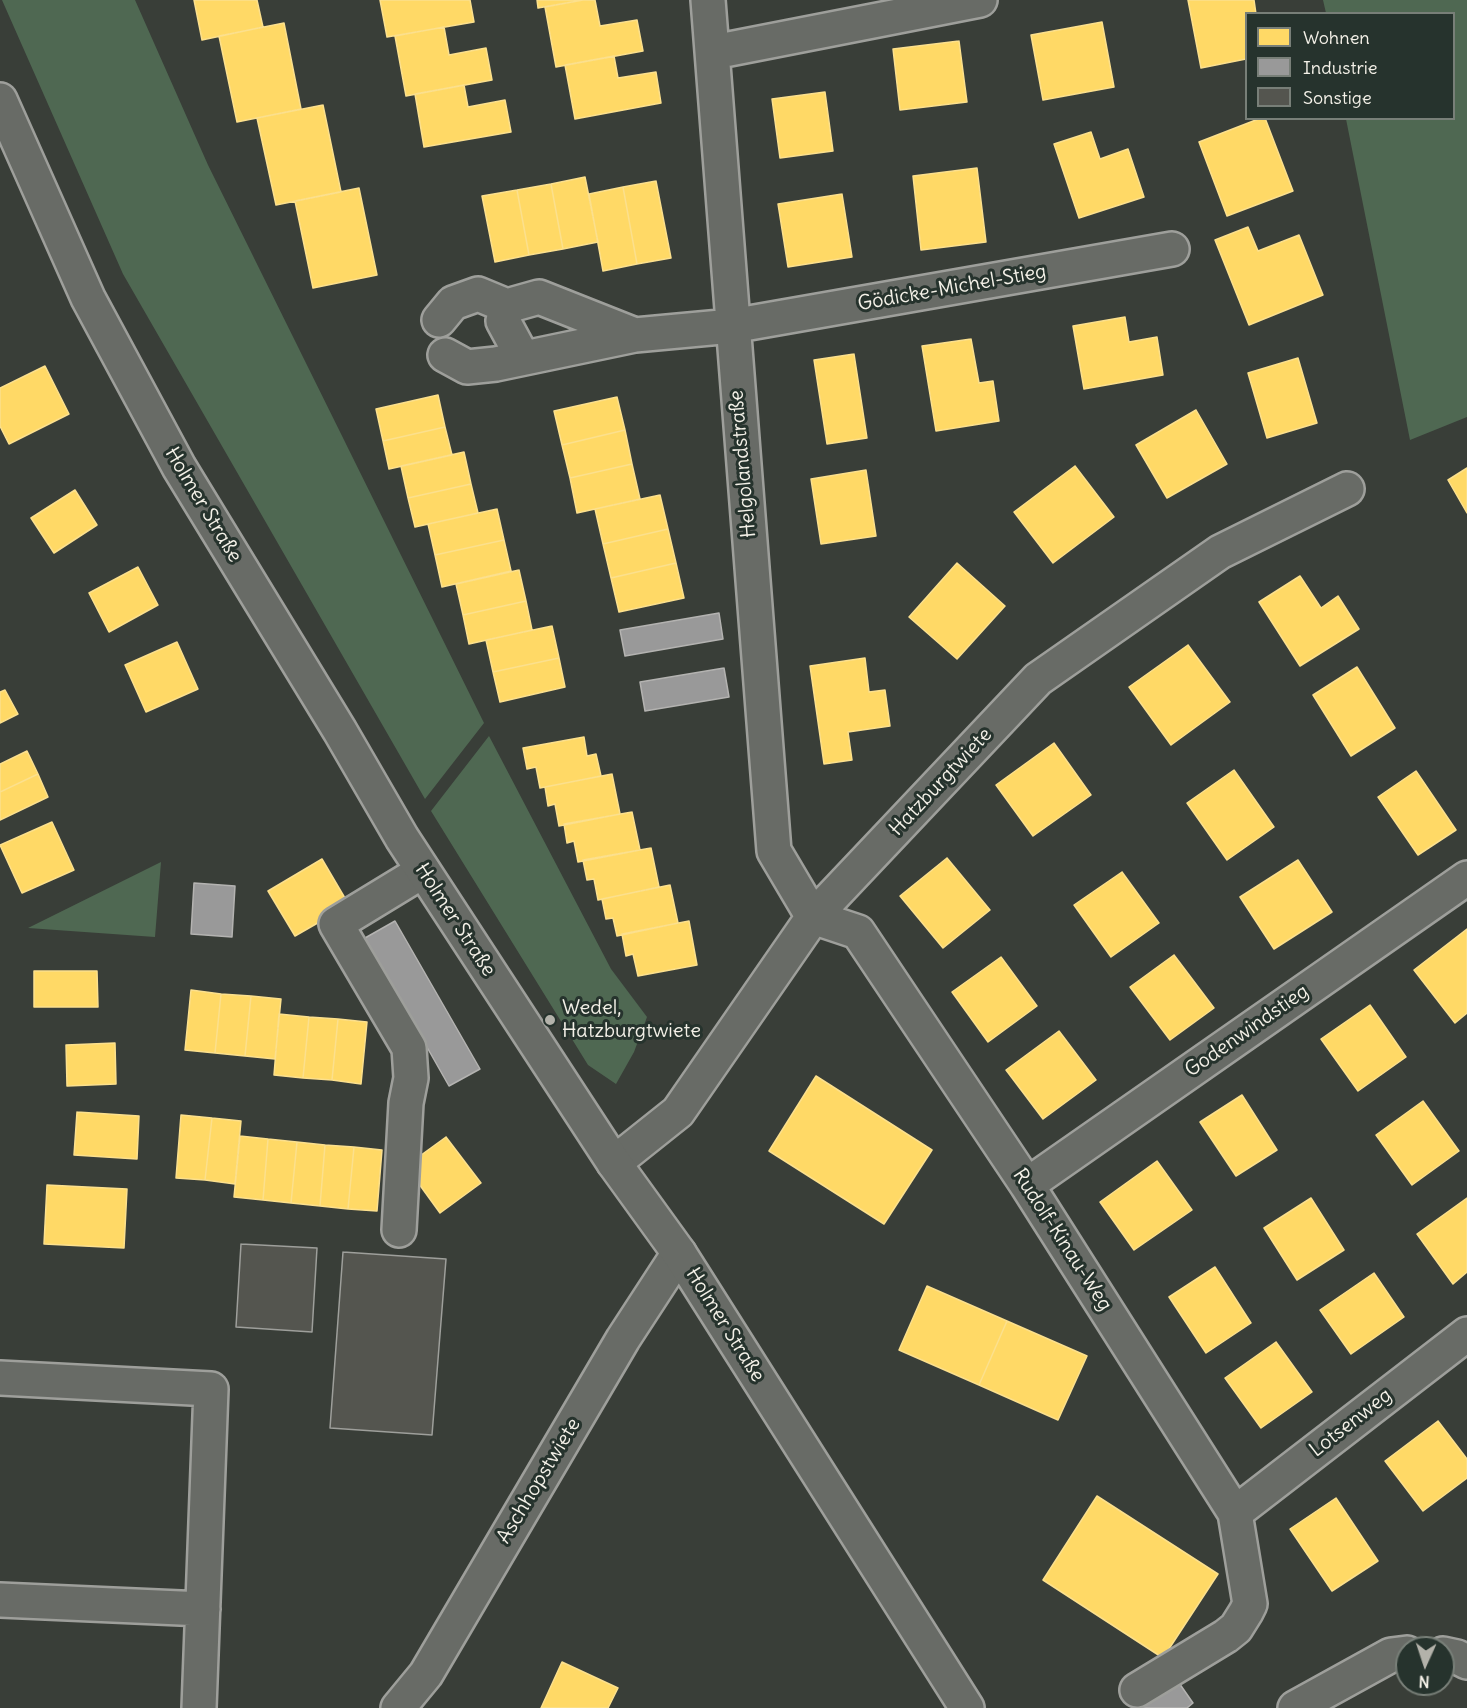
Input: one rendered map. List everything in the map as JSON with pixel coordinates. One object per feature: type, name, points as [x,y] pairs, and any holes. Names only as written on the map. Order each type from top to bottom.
[{"type":"street","name":"Helgolandstraße","points":[[708,0],[714,52],[732,326],[774,851],[813,917]]},
{"type":"street","points":[[714,52],[980,0]]},
{"type":"street","name":"Holmer Straße","points":[[0,100],[88,298],[179,467],[423,871],[614,1163],[679,1253],[967,1708]]},
{"type":"street","name":"Gödicke-Michel-Stieg","points":[[445,355],[467,367],[496,364],[635,335],[732,326],[1172,249]]},
{"type":"street","points":[[439,320],[453,303],[478,294],[507,306],[539,297],[635,335]]},
{"type":"street","points":[[507,306],[503,321],[523,358]]},
{"type":"street","name":"Hatzburgtwiete","points":[[614,1163],[678,1112],[813,917],[1038,679],[1220,552],[1347,489]]},
{"type":"street","points":[[399,1230],[406,1103],[411,1078],[410,1048],[336,924],[423,871]]},
{"type":"street","name":"Godenwindstieg","points":[[1027,1185],[1467,878]]},
{"type":"street","name":"Rudolf-Kinau-Weg","points":[[813,917],[858,932],[1027,1185],[1235,1513],[1250,1604],[1236,1628],[1137,1690]]},
{"type":"street","name":"Aschhopstwiete","points":[[398,1708],[426,1674],[623,1339],[679,1253]]},
{"type":"street","name":"Lotsenweg","points":[[1235,1513],[1467,1334]]},
{"type":"street","points":[[0,1378],[211,1389],[199,1708]]},
{"type":"street","points":[[0,1600],[203,1609]]},
{"type":"street","points":[[1295,1708],[1395,1654]]},
{"type":"green space","points":[[2,0],[135,0],[208,165],[484,723],[425,799],[123,274]]},
{"type":"green space","points":[[1323,0],[1467,0],[1467,417],[1410,440],[1346,120],[1455,120],[1455,12],[1326,12]]},
{"type":"green space","points":[[489,736],[611,969],[647,1017],[634,1052],[616,1084],[588,1065],[431,811]]},
{"type":"green space","points":[[161,862],[155,937],[28,928]]},
{"type":"building: Wohnen","points":[[194,0],[257,0],[263,27],[202,40]]},
{"type":"building: Wohnen","points":[[380,0],[470,0],[474,22],[387,37]]},
{"type":"building: Wohnen","points":[[537,0],[583,0],[538,8]]},
{"type":"building: Wohnen","points":[[595,0],[600,26],[637,20],[643,51],[556,67],[545,7]]},
{"type":"building: Wohnen","points":[[1188,0],[1254,0],[1256,12],[1245,12],[1245,59],[1201,68]]},
{"type":"building: Wohnen","points":[[1102,22],[1114,87],[1043,100],[1031,35]]},
{"type":"building: Wohnen","points":[[284,23],[301,109],[237,122],[219,36]]},
{"type":"building: Wohnen","points":[[444,27],[449,55],[486,48],[492,80],[406,96],[395,36]]},
{"type":"building: Wohnen","points":[[959,41],[967,102],[900,110],[893,49]]},
{"type":"building: Wohnen","points":[[614,56],[618,78],[656,72],[661,103],[575,119],[565,65]]},
{"type":"building: Wohnen","points":[[464,85],[468,107],[505,100],[511,132],[424,147],[415,94]]},
{"type":"building: Wohnen","points":[[825,92],[833,151],[780,158],[772,99]]},
{"type":"building: Wohnen","points":[[323,105],[341,192],[276,205],[257,118]]},
{"type":"building: Wohnen","points":[[1256,120],[1266,120],[1293,191],[1227,216],[1199,142]]},
{"type":"building: Wohnen","points":[[1091,132],[1100,159],[1128,149],[1144,197],[1079,218],[1054,144]]},
{"type":"building: Wohnen","points":[[977,168],[986,242],[921,250],[913,176]]},
{"type":"building: Wohnen","points":[[585,177],[598,242],[563,249],[551,184]]},
{"type":"building: Wohnen","points":[[656,181],[671,258],[637,264],[623,187]]},
{"type":"building: Wohnen","points":[[551,184],[563,249],[529,255],[517,190]]},
{"type":"building: Wohnen","points":[[623,187],[637,264],[603,271],[589,194]]},
{"type":"building: Wohnen","points":[[359,188],[377,275],[313,288],[295,201]]},
{"type":"building: Wohnen","points":[[517,190],[529,255],[495,262],[482,196]]},
{"type":"building: Wohnen","points":[[842,194],[852,257],[788,267],[778,204]]},
{"type":"building: Wohnen","points":[[1248,227],[1258,251],[1299,235],[1323,295],[1249,325],[1215,240]]},
{"type":"building: Wohnen","points":[[1125,317],[1129,342],[1157,337],[1163,375],[1084,389],[1073,326]]},
{"type":"building: Wohnen","points":[[971,339],[979,383],[993,381],[999,421],[936,431],[922,346]]},
{"type":"building: Wohnen","points":[[854,354],[867,438],[827,444],[814,360]]},
{"type":"building: Wohnen","points":[[1298,358],[1317,423],[1267,438],[1248,373]]},
{"type":"building: Wohnen","points":[[45,366],[69,414],[9,444],[0,426],[0,388]]},
{"type":"building: Wohnen","points":[[438,395],[445,427],[383,441],[376,409]]},
{"type":"building: Wohnen","points":[[617,397],[625,430],[562,445],[554,411]]},
{"type":"building: Wohnen","points":[[1196,410],[1227,464],[1167,498],[1136,445]]},
{"type":"building: Wohnen","points":[[445,427],[452,455],[389,469],[383,441]]},
{"type":"building: Wohnen","points":[[625,430],[632,464],[570,478],[562,445]]},
{"type":"building: Wohnen","points":[[464,452],[471,484],[408,498],[401,466]]},
{"type":"building: Wohnen","points":[[632,464],[640,499],[577,513],[570,478]]},
{"type":"building: Wohnen","points":[[1075,466],[1114,517],[1053,563],[1014,512]]},
{"type":"building: Wohnen","points":[[1467,468],[1467,513],[1448,480]]},
{"type":"building: Wohnen","points":[[866,470],[876,536],[821,544],[811,479]]},
{"type":"building: Wohnen","points":[[471,484],[478,513],[415,527],[408,498]]},
{"type":"building: Wohnen","points":[[75,490],[97,525],[54,553],[31,518]]},
{"type":"building: Wohnen","points":[[660,495],[668,529],[603,544],[595,509]]},
{"type":"building: Wohnen","points":[[497,509],[504,540],[435,555],[428,524]]},
{"type":"building: Wohnen","points":[[668,529],[676,563],[611,578],[603,544]]},
{"type":"building: Wohnen","points":[[504,540],[511,571],[442,587],[435,555]]},
{"type":"building: Wohnen","points":[[676,563],[684,598],[619,612],[611,578]]},
{"type":"building: Wohnen","points":[[957,563],[1005,606],[957,659],[909,617]]},
{"type":"building: Wohnen","points":[[138,567],[158,605],[109,632],[89,593]]},
{"type":"building: Wohnen","points":[[519,570],[526,601],[463,615],[456,584]]},
{"type":"building: Wohnen","points":[[1300,576],[1321,608],[1338,596],[1359,629],[1300,666],[1259,602]]},
{"type":"building: Wohnen","points":[[526,601],[532,630],[469,644],[463,615]]},
{"type":"building: Wohnen","points":[[552,626],[559,658],[493,672],[486,640]]},
{"type":"building: Wohnen","points":[[177,642],[198,689],[146,712],[125,665]]},
{"type":"building: Wohnen","points":[[1188,645],[1230,702],[1171,745],[1129,687]]},
{"type":"building: Wohnen","points":[[559,658],[565,687],[500,702],[493,672]]},
{"type":"building: Wohnen","points":[[865,658],[869,692],[885,690],[890,726],[848,732],[852,760],[824,764],[810,666]]},
{"type":"building: Wohnen","points":[[1357,667],[1395,728],[1351,756],[1313,695]]},
{"type":"building: Wohnen","points":[[5,690],[18,714],[0,723],[0,692]]},
{"type":"building: Wohnen","points":[[584,737],[587,756],[596,754],[601,776],[540,788],[536,767],[527,769],[523,748]]},
{"type":"building: Wohnen","points":[[1054,743],[1091,795],[1033,836],[996,785]]},
{"type":"building: Wohnen","points":[[27,751],[38,774],[0,792],[0,764]]},
{"type":"building: Wohnen","points":[[1234,770],[1274,827],[1227,860],[1187,803]]},
{"type":"building: Wohnen","points":[[1416,771],[1456,830],[1418,855],[1378,797]]},
{"type":"building: Wohnen","points":[[38,774],[48,797],[0,820],[0,792]]},
{"type":"building: Wohnen","points":[[612,774],[620,814],[559,826],[555,804],[548,806],[545,787]]},
{"type":"building: Wohnen","points":[[632,812],[640,850],[578,862],[574,841],[567,843],[564,824]]},
{"type":"building: Wohnen","points":[[52,822],[74,870],[22,893],[0,845]]},
{"type":"building: Wohnen","points":[[651,848],[659,887],[598,900],[594,879],[587,880],[583,860]]},
{"type":"building: Wohnen","points":[[947,858],[990,910],[943,948],[900,896]]},
{"type":"building: Wohnen","points":[[322,859],[349,905],[295,936],[268,891]]},
{"type":"building: Wohnen","points":[[1298,860],[1332,912],[1274,949],[1240,897]]},
{"type":"building: Wohnen","points":[[1122,872],[1159,923],[1111,957],[1074,905]]},
{"type":"building: Wohnen","points":[[670,885],[678,923],[617,936],[613,918],[606,919],[602,899]]},
{"type":"building: Wohnen","points":[[689,921],[697,965],[638,976],[633,954],[626,956],[622,934]]},
{"type":"building: Wohnen","points":[[1467,929],[1467,1013],[1455,1023],[1414,970]]},
{"type":"building: Wohnen","points":[[1174,955],[1214,1008],[1170,1040],[1130,987]]},
{"type":"building: Wohnen","points":[[1001,957],[1037,1006],[988,1042],[952,992]]},
{"type":"building: Wohnen","points":[[34,971],[97,971],[98,1007],[34,1007]]},
{"type":"building: Wohnen","points":[[191,990],[221,994],[215,1053],[185,1050]]},
{"type":"building: Wohnen","points":[[221,994],[251,996],[245,1056],[215,1053]]},
{"type":"building: Wohnen","points":[[251,996],[281,999],[275,1059],[245,1056]]},
{"type":"building: Wohnen","points":[[1370,1005],[1406,1057],[1358,1091],[1321,1039]]},
{"type":"building: Wohnen","points":[[279,1014],[309,1017],[303,1078],[274,1075]]},
{"type":"building: Wohnen","points":[[309,1017],[338,1019],[332,1080],[303,1078]]},
{"type":"building: Wohnen","points":[[338,1019],[367,1022],[361,1084],[332,1080]]},
{"type":"building: Wohnen","points":[[1059,1031],[1096,1080],[1043,1119],[1006,1070]]},
{"type":"building: Wohnen","points":[[115,1043],[116,1084],[67,1086],[66,1045]]},
{"type":"building: Wohnen","points":[[816,1076],[932,1150],[884,1224],[769,1151]]},
{"type":"building: Wohnen","points":[[1242,1095],[1277,1150],[1236,1176],[1200,1122]]},
{"type":"building: Wohnen","points":[[1423,1101],[1459,1151],[1412,1185],[1376,1135]]},
{"type":"building: Wohnen","points":[[77,1112],[139,1116],[137,1159],[74,1155]]},
{"type":"building: Wohnen","points":[[181,1115],[212,1118],[205,1180],[176,1178]]},
{"type":"building: Wohnen","points":[[212,1118],[241,1121],[235,1184],[205,1180]]},
{"type":"building: Wohnen","points":[[240,1136],[268,1139],[263,1200],[234,1197]]},
{"type":"building: Wohnen","points":[[446,1137],[481,1183],[440,1213],[406,1166]]},
{"type":"building: Wohnen","points":[[268,1139],[297,1142],[291,1203],[263,1200]]},
{"type":"building: Wohnen","points":[[297,1142],[325,1145],[320,1206],[291,1203]]},
{"type":"building: Wohnen","points":[[325,1145],[354,1147],[348,1209],[320,1206]]},
{"type":"building: Wohnen","points":[[354,1147],[382,1150],[377,1211],[348,1209]]},
{"type":"building: Wohnen","points":[[1157,1161],[1192,1210],[1134,1250],[1100,1202]]},
{"type":"building: Wohnen","points":[[47,1185],[127,1189],[124,1248],[44,1244]]},
{"type":"building: Wohnen","points":[[1311,1198],[1344,1250],[1297,1280],[1264,1228]]},
{"type":"building: Wohnen","points":[[1467,1198],[1467,1272],[1453,1284],[1417,1234]]},
{"type":"building: Wohnen","points":[[1215,1267],[1251,1323],[1206,1353],[1169,1297]]},
{"type":"building: Wohnen","points":[[1374,1273],[1404,1317],[1351,1354],[1320,1310]]},
{"type":"building: Wohnen","points":[[927,1286],[1007,1321],[979,1385],[899,1350]]},
{"type":"building: Wohnen","points":[[1007,1321],[1087,1356],[1058,1420],[979,1385]]},
{"type":"building: Wohnen","points":[[1276,1342],[1312,1392],[1261,1428],[1225,1378]]},
{"type":"building: Wohnen","points":[[1438,1421],[1467,1459],[1467,1478],[1423,1511],[1385,1461]]},
{"type":"building: Wohnen","points":[[1097,1496],[1218,1574],[1163,1658],[1043,1580]]},
{"type":"building: Wohnen","points":[[1336,1498],[1378,1561],[1332,1591],[1290,1529]]},
{"type":"building: Wohnen","points":[[562,1662],[618,1688],[608,1708],[541,1708]]},
{"type":"building: Industrie","points":[[719,613],[723,639],[625,656],[620,630]]},
{"type":"building: Industrie","points":[[724,668],[729,697],[645,711],[640,682]]},
{"type":"building: Industrie","points":[[194,883],[235,886],[232,937],[191,934]]},
{"type":"building: Industrie","points":[[395,921],[480,1069],[449,1086],[365,938]]},
{"type":"building: Industrie","points":[[1177,1680],[1193,1703],[1187,1708],[1139,1708]]},
{"type":"building: Sonstige","points":[[241,1244],[317,1248],[312,1332],[236,1327]]},
{"type":"building: Sonstige","points":[[343,1252],[446,1259],[432,1435],[330,1428]]},
{"type":"place","name":"Wedel, Hatzburgtwiete","points":[[550,1020]]}]
